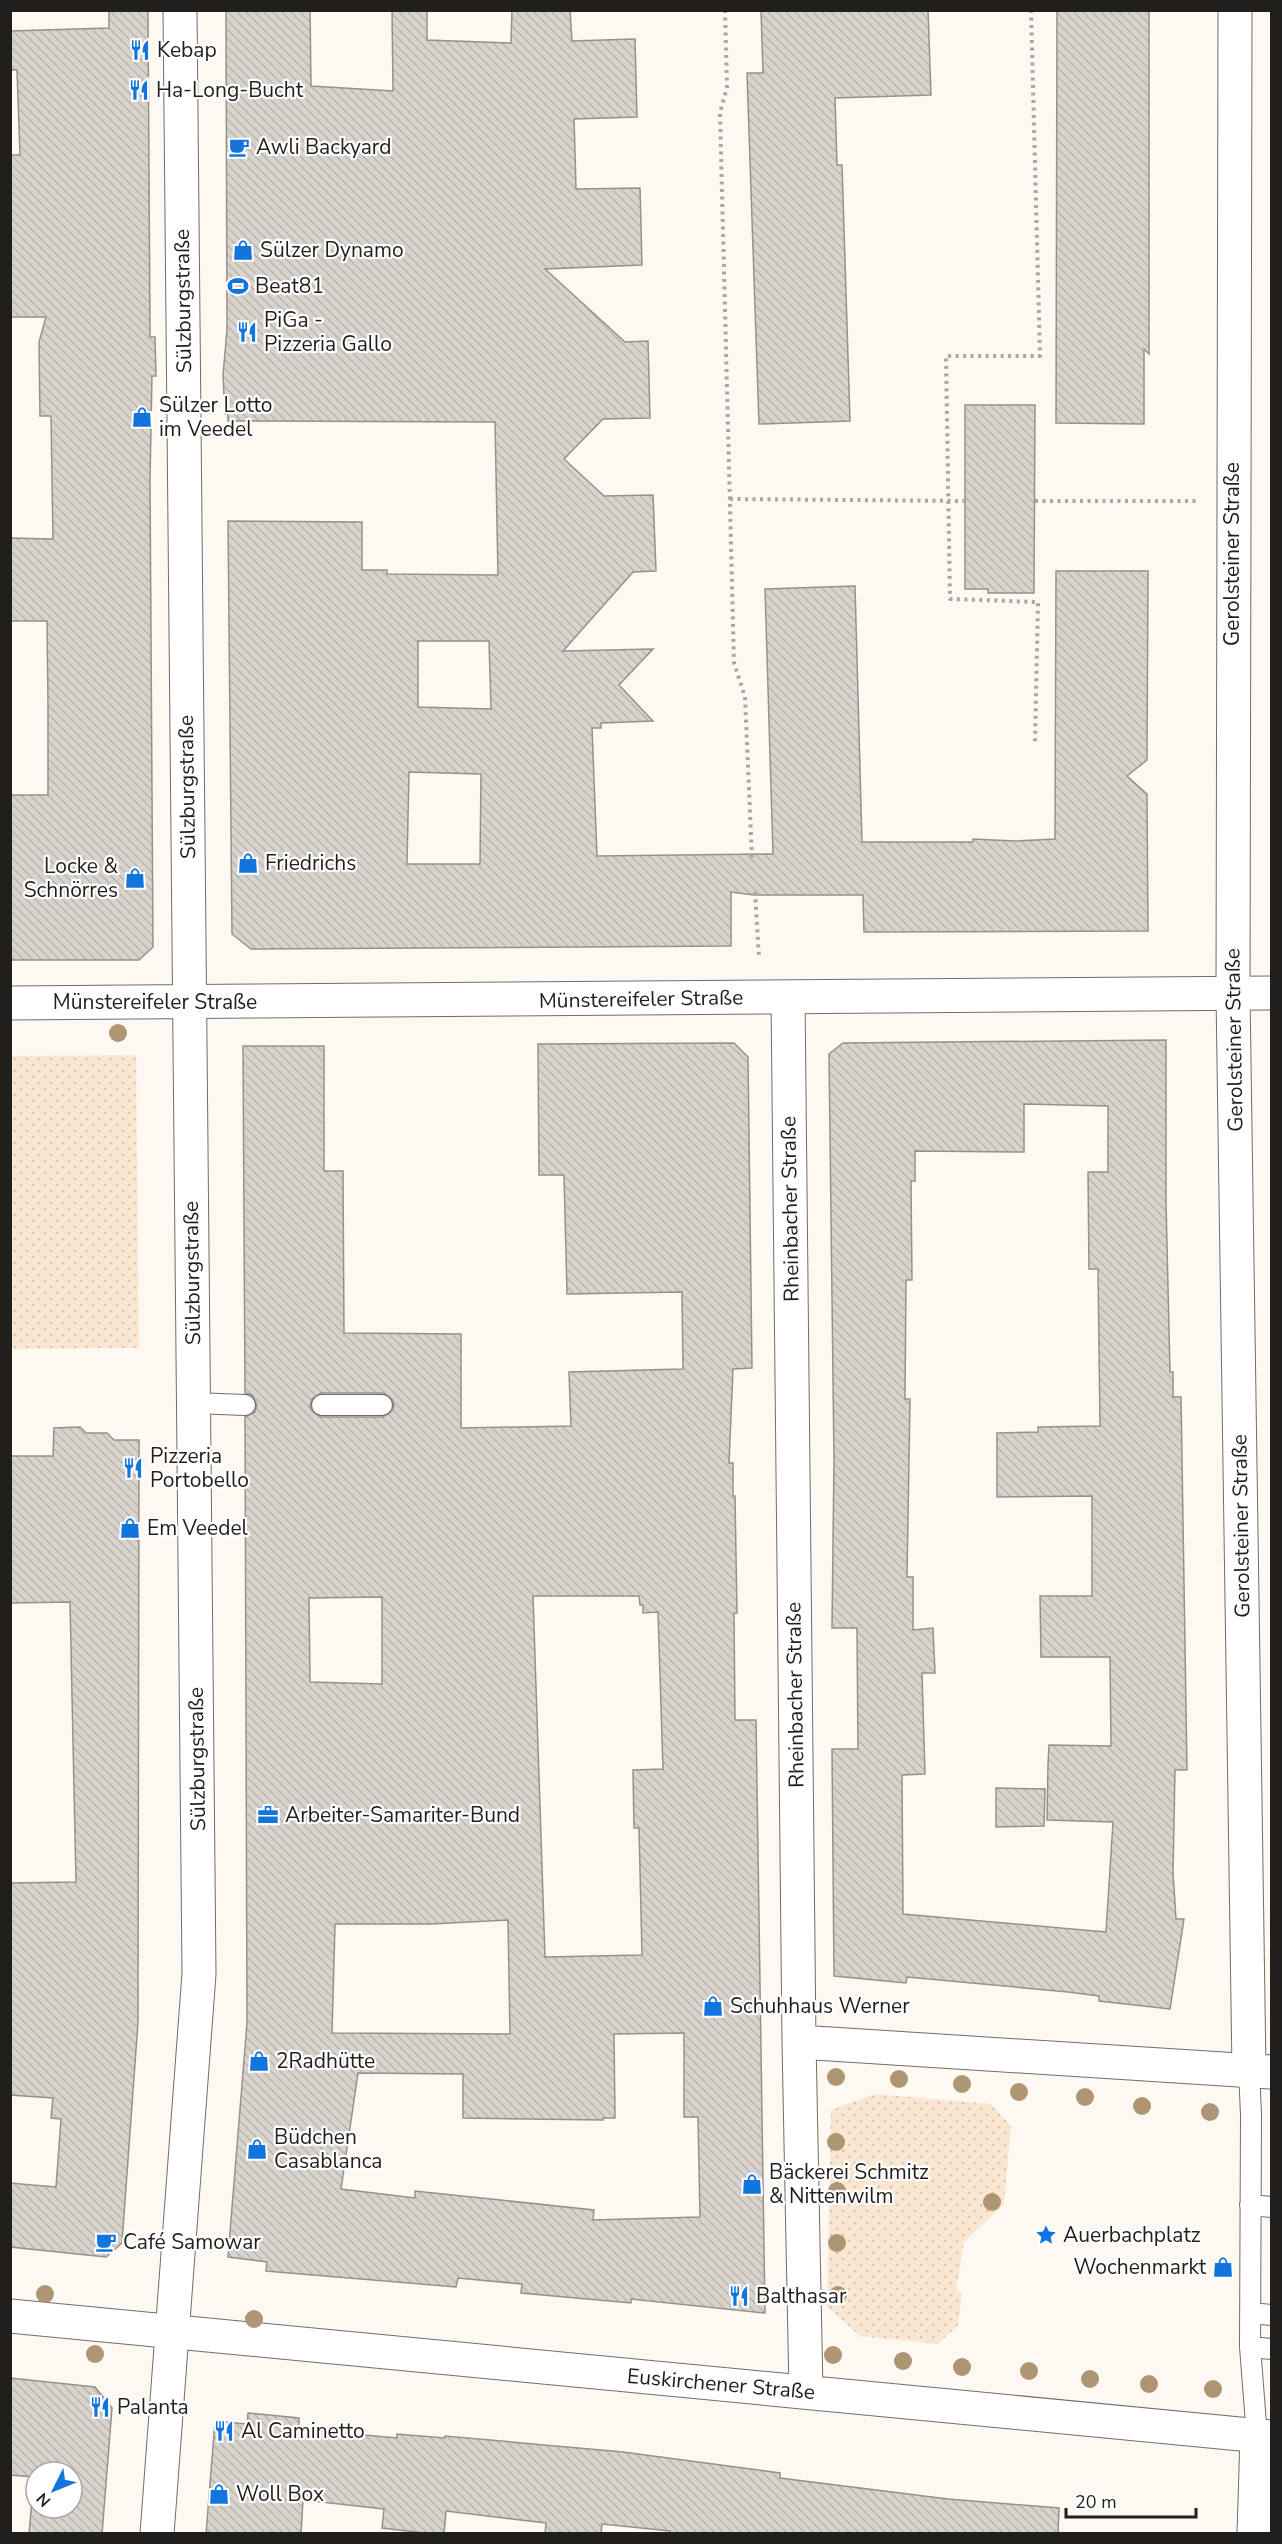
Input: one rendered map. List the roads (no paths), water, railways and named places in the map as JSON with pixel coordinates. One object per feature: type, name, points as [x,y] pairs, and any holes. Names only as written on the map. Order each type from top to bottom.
[{"type":"street","name":"Sülzburgstraße","points":[[157,2534],[199,1974],[180,10]]},
{"type":"street","name":"Gerolsteiner Straße","points":[[1235,10],[1232,501],[1233,994],[1260,2071]]},
{"type":"street","name":"Münstereifeler Straße","points":[[10,1003],[1272,993]]},
{"type":"street","name":"Rheinbacher Straße","points":[[775,997],[806,2392]]},
{"type":"street","points":[[799,2042],[1260,2071]]},
{"type":"street","name":"Euskirchener Straße","points":[[10,2316],[1264,2437]]},
{"type":"street","points":[[1254,2534],[1264,2437]]},
{"type":"lane","points":[[194,1403],[245,1405]]},
{"type":"lane","points":[[322,1404],[382,1405]]},
{"type":"lane","points":[[1260,2071],[1250,2205],[1250,2347],[1264,2437]]},
{"type":"lane","points":[[1250,2205],[1272,2207]]},
{"type":"lane","points":[[1250,2313],[1272,2315]]},
{"type":"lane","points":[[1250,2347],[1272,2349]]},
{"type":"place","name":"Kebap","points":[[140,50]]},
{"type":"place","name":"Ha-Long-Bucht","points":[[139,90]]},
{"type":"place","name":"Awli Backyard","points":[[239,147]]},
{"type":"place","name":"Sülzer Dynamo","points":[[243,250]]},
{"type":"place","name":"Beat81","points":[[238,286]]},
{"type":"place","name":"PiGa - Pizzeria Gallo","points":[[247,332]]},
{"type":"place","name":"Sülzer Lotto im Veedel","points":[[142,417]]},
{"type":"place","name":"Friedrichs","points":[[248,863]]},
{"type":"place","name":"Locke & Schnörres","points":[[135,878]]},
{"type":"place","name":"Pizzeria Portobello","points":[[133,1468]]},
{"type":"place","name":"Em Veedel","points":[[130,1528]]},
{"type":"place","name":"Arbeiter-Samariter-Bund","points":[[268,1815]]},
{"type":"place","name":"Schuhhaus Werner","points":[[713,2006]]},
{"type":"place","name":"2Radhütte","points":[[259,2061]]},
{"type":"place","name":"Büdchen Casablanca","points":[[257,2149]]},
{"type":"place","name":"Bäckerei Schmitz & Nittenwilm","points":[[752,2184]]},
{"type":"place","name":"Auerbachplatz","points":[[1046,2235]]},
{"type":"place","name":"Café Samowar","points":[[106,2242]]},
{"type":"place","name":"Wochenmarkt","points":[[1223,2267]]},
{"type":"place","name":"Balthasar","points":[[739,2296]]},
{"type":"place","name":"Palanta","points":[[100,2407]]},
{"type":"place","name":"Al Caminetto","points":[[224,2431]]},
{"type":"place","name":"Woll Box","points":[[219,2494]]}]
